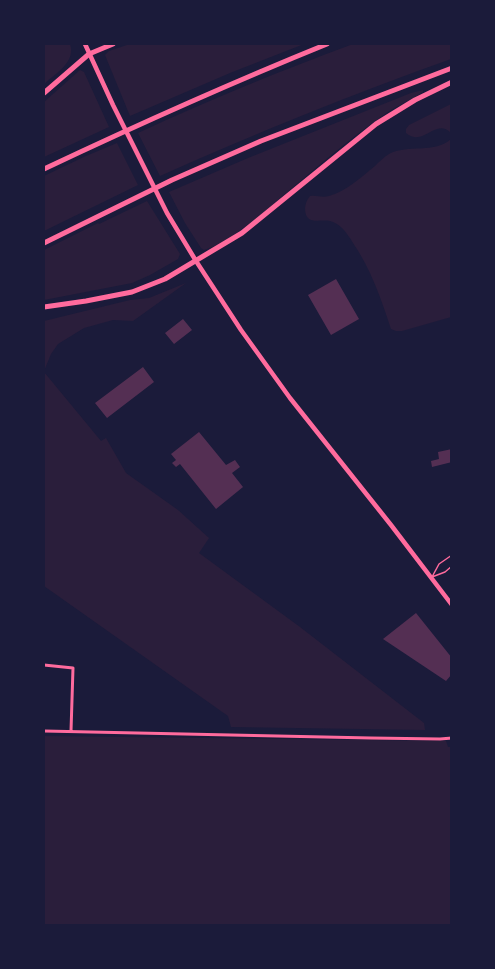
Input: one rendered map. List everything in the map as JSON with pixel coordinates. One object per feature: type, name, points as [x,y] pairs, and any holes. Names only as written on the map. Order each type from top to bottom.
[{"type":"highway","points":[[44,93],[89,54],[113,44]]},
{"type":"highway","points":[[44,169],[178,106],[327,44]]},
{"type":"highway","points":[[44,243],[172,180],[261,141],[452,68]]},
{"type":"highway","points":[[44,308],[132,292],[165,279],[242,233],[376,124],[415,100],[452,82]]},
{"type":"main road","points":[[85,44],[167,213],[241,330],[285,391],[452,605]]},
{"type":"street","points":[[44,665],[73,668],[70,731]]},
{"type":"street","points":[[44,731],[452,738]]},
{"type":"lane","points":[[431,578],[439,564],[452,555]]},
{"type":"lane","points":[[431,578],[452,566]]},
{"type":"shaded area","points":[[44,44],[70,44],[71,50],[68,62],[44,84]]},
{"type":"shaded area","points":[[130,44],[304,44],[130,116],[105,55],[109,51]]},
{"type":"shaded area","points":[[353,44],[451,44],[451,59],[232,144],[160,176],[138,133],[245,86]]},
{"type":"shaded area","points":[[80,70],[84,72],[109,127],[44,157],[44,102]]},
{"type":"shaded area","points":[[423,90],[391,110],[336,151],[242,229],[204,250],[185,223],[169,192],[248,158]]},
{"type":"shaded area","points":[[451,104],[451,133],[440,128],[418,137],[412,137],[406,133],[409,125]]},
{"type":"shaded area","points":[[451,139],[451,317],[396,331],[391,329],[370,274],[348,235],[333,222],[313,221],[307,217],[305,208],[307,200],[310,196],[324,197],[336,194],[359,179],[383,158],[396,151],[429,148],[445,144]]},
{"type":"shaded area","points":[[117,143],[138,185],[44,231],[44,176]]},
{"type":"shaded area","points":[[147,201],[180,254],[178,259],[132,283],[44,300],[44,250]]},
{"type":"shaded area","points":[[186,283],[133,321],[113,320],[84,328],[58,344],[44,371],[44,321],[130,300],[149,298]]},
{"type":"shaded area","points":[[44,372],[101,441],[106,438],[126,473],[178,510],[209,538],[199,553],[300,627],[424,723],[425,730],[231,727],[228,716],[44,586]]},
{"type":"shaded area","points":[[44,736],[446,741],[448,747],[452,747],[451,925],[44,925]]},
{"type":"building","points":[[336,279],[359,319],[331,335],[308,295]]},
{"type":"building","points":[[183,319],[192,330],[174,344],[165,333]]},
{"type":"building","points":[[143,367],[154,382],[107,418],[95,403]]},
{"type":"building","points":[[199,432],[226,465],[235,460],[240,467],[232,473],[243,487],[216,509],[180,464],[176,467],[172,463],[176,460],[171,454]]},
{"type":"building","points":[[452,449],[452,462],[432,467],[431,461],[439,459],[438,452]]},
{"type":"building","points":[[416,613],[452,658],[452,674],[446,681],[383,639]]}]
